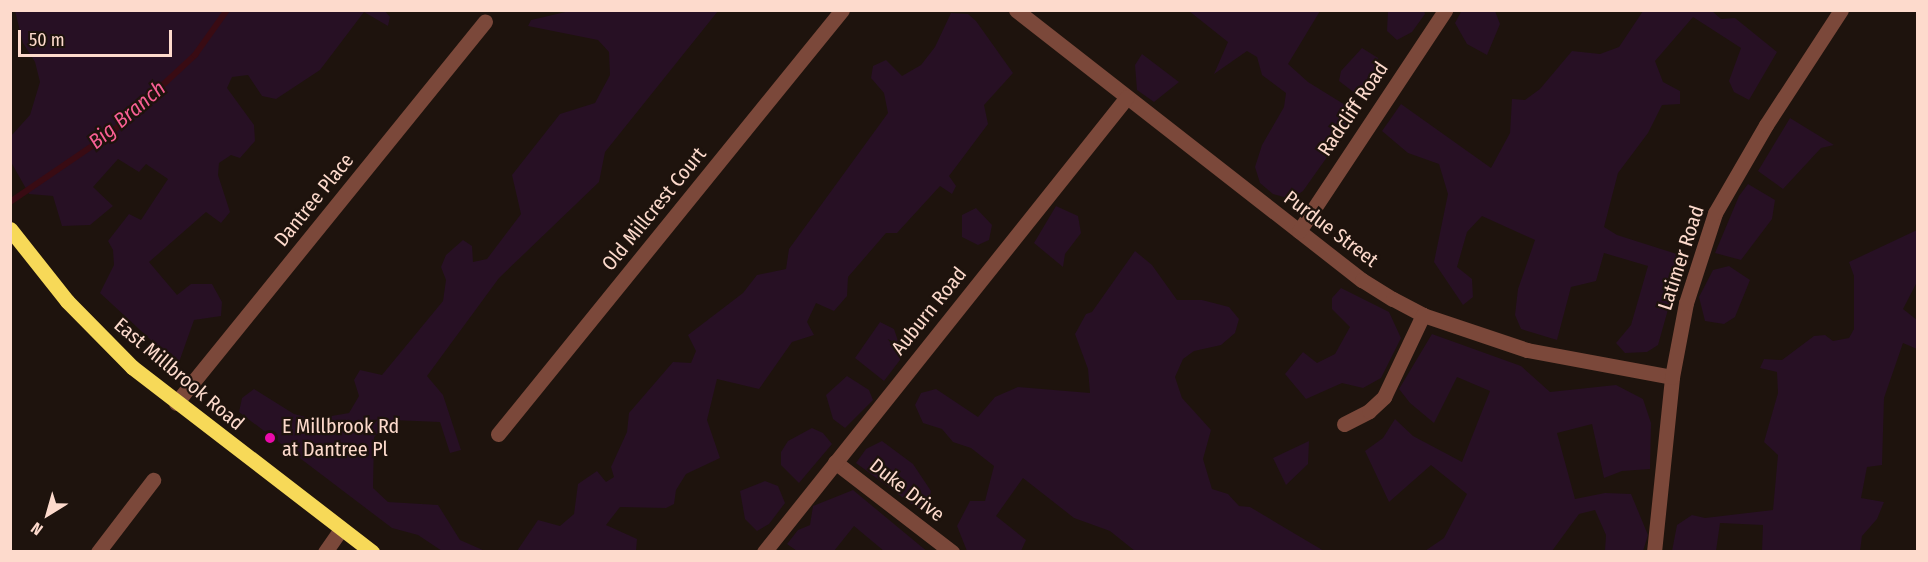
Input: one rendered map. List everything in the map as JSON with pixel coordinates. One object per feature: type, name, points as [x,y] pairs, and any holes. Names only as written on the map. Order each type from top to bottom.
[{"type":"main road","name":"East Millbrook Road","points":[[10,229],[87,324],[176,403],[372,552]]},
{"type":"street","name":"Old Millcrest Court","points":[[498,434],[842,10]]},
{"type":"street","name":"Purdue Street","points":[[1016,10],[1362,280],[1424,315],[1527,350],[1672,377]]},
{"type":"street","name":"Radcliff Road","points":[[1299,231],[1444,10]]},
{"type":"street","name":"Latimer Road","points":[[1654,552],[1672,377],[1686,303],[1716,213],[1766,125],[1841,10]]},
{"type":"street","name":"Dantree Place","points":[[176,403],[485,22]]},
{"type":"street","name":"Auburn Road","points":[[764,552],[1128,97]]},
{"type":"street","points":[[1344,424],[1369,411],[1384,396],[1424,315]]},
{"type":"street","name":"Duke Drive","points":[[835,462],[952,552]]},
{"type":"street","points":[[98,552],[153,480]]},
{"type":"street","points":[[325,552],[341,529]]},
{"type":"shaded area","points":[[384,10],[390,17],[388,26],[364,12],[320,70],[276,99],[262,96],[248,75],[232,77],[227,88],[254,125],[255,141],[240,158],[231,155],[219,163],[218,175],[230,212],[221,223],[206,212],[149,262],[177,295],[191,284],[212,284],[222,302],[221,316],[194,320],[178,365],[100,293],[114,265],[113,250],[108,241],[129,214],[141,220],[168,179],[146,164],[139,172],[118,159],[93,187],[113,206],[90,225],[62,226],[53,196],[29,194],[11,162],[11,136],[30,115],[40,82],[35,62],[23,43],[15,11]]},
{"type":"shaded area","points":[[574,10],[718,11],[605,152],[599,182],[499,278],[427,376],[443,395],[461,450],[450,453],[440,422],[393,420],[374,437],[373,488],[388,502],[438,505],[460,540],[485,551],[442,551],[418,535],[392,528],[239,412],[242,398],[254,389],[294,414],[314,419],[349,413],[359,396],[354,380],[360,370],[382,375],[443,301],[446,280],[441,267],[446,255],[463,240],[472,246],[473,262],[487,259],[521,214],[512,175],[560,114],[595,103],[610,75],[609,52],[598,40],[528,26],[531,20]]},
{"type":"shaded area","points":[[1462,10],[1495,11],[1500,24],[1487,55],[1467,44],[1455,23]]},
{"type":"shaded area","points":[[1189,11],[1320,11],[1288,64],[1308,82],[1350,108],[1344,133],[1303,191],[1291,199],[1273,194],[1260,183],[1255,167],[1262,145],[1284,107],[1286,93],[1262,75],[1257,57],[1247,51],[1214,74],[1228,42]]},
{"type":"shaded area","points":[[1388,11],[1424,11],[1425,14],[1412,32],[1397,40],[1387,31]]},
{"type":"shaded area","points":[[1643,11],[1712,11],[1721,19],[1735,18],[1777,52],[1749,100],[1734,92],[1729,81],[1741,48],[1693,17],[1655,61],[1663,82],[1680,91],[1680,104],[1662,105],[1648,133],[1618,173],[1604,227],[1617,235],[1683,256],[1658,345],[1647,352],[1625,353],[1616,343],[1631,325],[1648,266],[1604,253],[1596,281],[1571,287],[1557,340],[1521,329],[1515,315],[1518,289],[1535,240],[1482,216],[1467,232],[1457,267],[1472,279],[1473,297],[1463,305],[1434,262],[1448,194],[1439,164],[1408,153],[1382,131],[1401,104],[1491,168],[1510,133],[1512,99],[1525,100],[1540,89],[1572,51],[1600,54],[1619,47]]},
{"type":"shaded area","points":[[951,13],[968,14],[976,21],[1013,73],[984,105],[988,124],[949,176],[956,186],[952,194],[940,186],[897,233],[886,233],[848,277],[847,296],[834,311],[816,303],[807,322],[814,335],[792,342],[759,389],[717,379],[707,420],[720,458],[686,474],[676,490],[674,504],[666,508],[620,507],[606,525],[637,539],[636,551],[517,551],[538,520],[560,526],[574,514],[578,484],[597,471],[606,482],[614,477],[611,467],[627,432],[629,413],[673,362],[691,363],[696,351],[688,335],[743,293],[757,275],[786,269],[789,249],[888,113],[884,93],[871,78],[873,66],[886,60],[902,76],[921,65],[935,47]]},
{"type":"shaded area","points":[[1362,48],[1378,58],[1377,72],[1360,97],[1339,81],[1341,71]]},
{"type":"shaded area","points":[[1142,54],[1179,82],[1154,102],[1137,90],[1135,65]]},
{"type":"shaded area","points":[[1790,118],[1834,145],[1821,148],[1783,189],[1758,171]]},
{"type":"shaded area","points":[[1748,184],[1775,200],[1772,219],[1741,260],[1715,253],[1739,196]]},
{"type":"shaded area","points":[[1056,206],[1078,216],[1081,233],[1065,254],[1063,267],[1034,243]]},
{"type":"shaded area","points":[[976,208],[992,225],[989,240],[978,245],[962,237],[962,215]]},
{"type":"shaded area","points":[[1917,230],[1917,282],[1903,309],[1917,320],[1917,349],[1903,343],[1884,398],[1882,465],[1867,467],[1861,498],[1884,502],[1877,519],[1862,536],[1860,551],[1762,551],[1763,525],[1720,523],[1716,551],[1672,551],[1677,525],[1692,515],[1705,518],[1773,510],[1778,455],[1764,442],[1778,393],[1777,372],[1760,368],[1764,359],[1782,360],[1814,336],[1825,335],[1833,341],[1849,338],[1854,329],[1854,276],[1849,262]]},
{"type":"shaded area","points":[[1135,251],[1152,265],[1177,300],[1202,300],[1229,307],[1239,319],[1235,333],[1221,345],[1194,351],[1183,359],[1175,377],[1182,398],[1211,430],[1203,459],[1212,489],[1228,494],[1239,506],[1250,507],[1324,551],[1135,551],[1110,531],[1074,518],[1023,478],[996,516],[1026,540],[1021,551],[967,551],[957,526],[970,501],[985,501],[994,466],[971,448],[953,442],[942,429],[923,423],[915,405],[921,393],[936,389],[978,417],[995,397],[1018,387],[1090,393],[1088,369],[1075,334],[1086,314],[1092,312]]},
{"type":"shaded area","points":[[1729,266],[1750,280],[1735,317],[1724,324],[1705,321],[1699,297],[1713,270]]},
{"type":"shaded area","points":[[1341,288],[1389,312],[1401,338],[1381,378],[1363,388],[1342,383],[1306,399],[1285,374],[1303,352],[1317,363],[1335,354],[1350,327],[1332,309],[1332,298]]},
{"type":"shaded area","points":[[880,322],[894,329],[903,356],[884,381],[855,358]]},
{"type":"shaded area","points":[[1432,334],[1521,366],[1550,392],[1616,385],[1643,399],[1651,423],[1650,469],[1622,471],[1604,478],[1592,424],[1557,433],[1575,499],[1605,493],[1631,494],[1648,535],[1643,551],[1605,551],[1606,535],[1595,510],[1579,514],[1552,551],[1425,551],[1444,538],[1467,494],[1431,465],[1389,502],[1365,451],[1383,438],[1395,419],[1413,436],[1462,462],[1490,391],[1457,377],[1434,423],[1410,403],[1399,389]]},
{"type":"shaded area","points":[[847,376],[869,390],[873,400],[845,428],[833,419],[826,395]]},
{"type":"shaded area","points":[[812,428],[823,433],[832,444],[799,483],[781,465],[781,452],[788,441]]},
{"type":"shaded area","points":[[882,441],[913,464],[931,491],[928,511],[917,508],[856,463],[866,449]]},
{"type":"shaded area","points":[[1309,441],[1308,464],[1286,485],[1273,458]]},
{"type":"shaded area","points":[[765,481],[778,486],[785,503],[769,524],[757,531],[745,519],[740,491]]},
{"type":"shaded area","points":[[853,490],[927,551],[884,551],[854,526],[834,551],[797,551],[787,544],[798,530],[810,525],[813,506]]},
{"type":"waterway","name":"Big Branch","points":[[10,202],[111,133],[195,55],[227,10]]},
{"type":"place","name":"E Millbrook Rd at Dantree Pl","points":[[270,438]]}]
